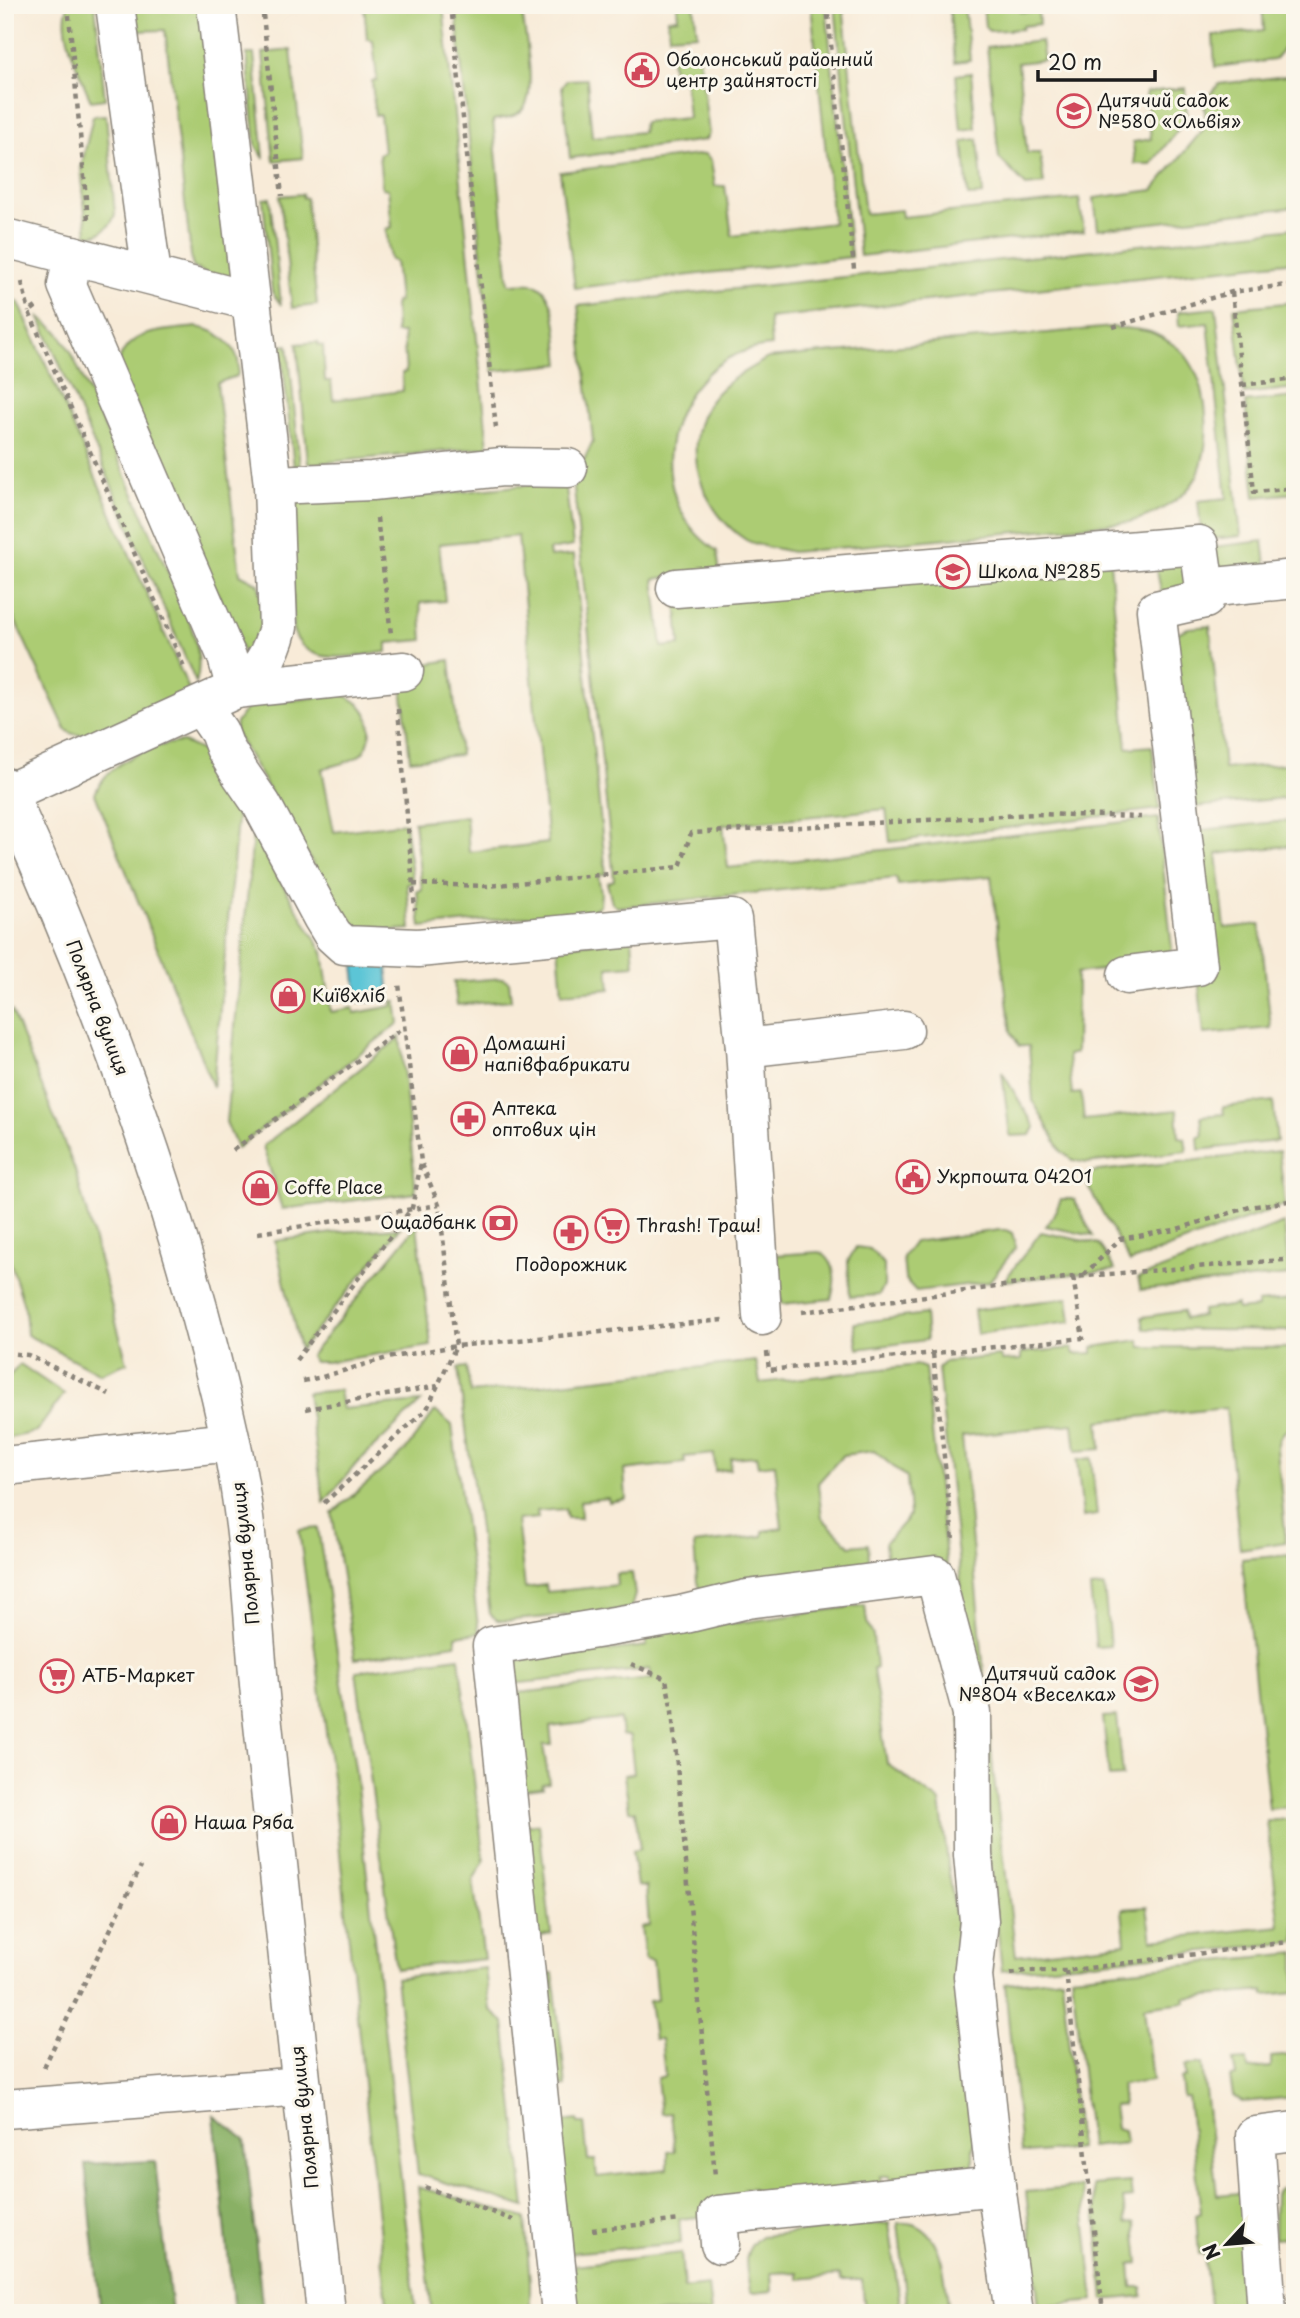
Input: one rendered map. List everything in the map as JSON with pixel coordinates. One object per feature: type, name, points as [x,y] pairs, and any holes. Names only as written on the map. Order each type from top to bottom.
[{"type":"main road","points":[[115,5],[152,275]]},
{"type":"main road","points":[[7,790],[236,689],[256,674],[266,659],[278,627],[273,485],[216,5]]},
{"type":"main road","points":[[5,238],[250,301]]},
{"type":"main road","points":[[83,258],[67,285],[227,657],[236,689]]},
{"type":"main road","points":[[273,485],[372,481],[502,467],[568,468]]},
{"type":"main road","points":[[676,588],[1199,545],[1205,599],[1156,610],[1198,966],[1127,975]]},
{"type":"main road","points":[[1205,589],[1295,579]]},
{"type":"main road","points":[[236,689],[404,671]]},
{"type":"main road","points":[[201,706],[262,805],[333,935],[344,945],[418,947],[732,919],[745,1048],[762,1317]]},
{"type":"main road","name":"Полярна вулиця","points":[[7,790],[79,956],[153,1157],[207,1343],[231,1442],[245,1519],[259,1689],[326,2313]]},
{"type":"main road","points":[[745,1048],[904,1030]]},
{"type":"main road","points":[[5,1466],[231,1442]]},
{"type":"main road","points":[[561,2313],[492,1646],[681,1615],[747,1599],[935,1575],[972,1713],[973,1855],[979,1921],[973,1976],[996,2186],[1014,2313]]},
{"type":"main road","points":[[5,2109],[302,2086]]},
{"type":"main road","points":[[1267,2313],[1255,2136],[1295,2132]]},
{"type":"main road","points":[[719,2230],[996,2186]]},
{"type":"path","points":[[68,5],[83,258]]},
{"type":"path","points":[[262,5],[283,209]]},
{"type":"path","points":[[451,5],[502,467]]},
{"type":"path","points":[[827,5],[854,269]]},
{"type":"path","points":[[1113,327],[1232,292],[1295,284]]},
{"type":"path","points":[[1232,292],[1254,492],[1295,488]]},
{"type":"path","points":[[1242,385],[1295,379]]},
{"type":"path","points":[[413,884],[487,886],[680,867],[691,833],[1037,814],[1180,817]]},
{"type":"path","points":[[324,1503],[427,1409],[456,1346],[439,1205],[421,1162],[403,1028],[398,970],[418,947]]},
{"type":"path","points":[[233,1150],[403,1028]]},
{"type":"path","points":[[296,1360],[412,1208],[421,1162]]},
{"type":"path","points":[[1082,1276],[1120,1239],[1174,1230],[1250,1207],[1295,1200]]},
{"type":"path","points":[[258,1233],[439,1205]]},
{"type":"path","points":[[303,1381],[387,1358],[456,1346],[762,1317],[1082,1276],[1295,1259]]},
{"type":"path","points":[[762,1317],[769,1370],[1083,1338],[1073,1277]]},
{"type":"path","points":[[5,1353],[29,1355],[109,1394]]},
{"type":"path","points":[[306,1409],[438,1387]]},
{"type":"path","points":[[425,2187],[553,2235],[719,2230],[672,1711],[666,1679],[630,1663]]},
{"type":"path","points":[[43,2070],[141,1866]]},
{"type":"path","points":[[1025,1971],[1066,1971],[1295,1941]]},
{"type":"path","points":[[1066,1971],[1103,2313]]},
{"type":"green space","points":[[69,5],[95,5],[105,99],[91,101],[77,66],[66,26]]},
{"type":"green space","points":[[116,5],[201,5],[241,288],[194,268],[192,264],[165,30],[136,31]]},
{"type":"green space","points":[[364,5],[443,5],[488,447],[308,464],[297,344],[318,342],[318,345],[323,346],[325,381],[331,381],[333,400],[403,391],[402,373],[406,372],[403,333],[396,333],[395,302],[399,301],[395,261],[390,260],[386,229],[392,227],[388,189],[382,188],[379,154],[384,152],[380,115],[375,115],[372,81],[377,80],[373,40],[367,39]]},
{"type":"green space","points":[[677,5],[694,5],[697,34],[669,36],[668,19],[678,18]]},
{"type":"green space","points":[[811,5],[826,5],[851,257],[575,288],[560,172],[705,154],[711,160],[715,186],[725,186],[732,236],[833,223]]},
{"type":"green space","points":[[835,5],[843,5],[865,214],[901,210],[902,217],[1079,199],[1084,231],[860,256]]},
{"type":"green space","points":[[949,5],[964,5],[970,60],[955,62]]},
{"type":"green space","points":[[983,5],[1019,5],[1020,12],[1038,11],[1039,24],[1022,26],[1022,29],[989,31],[985,27]]},
{"type":"green space","points":[[1262,5],[1288,5],[1292,38],[1274,60],[1215,67],[1213,36],[1264,30]]},
{"type":"green space","points":[[521,6],[530,75],[527,101],[523,109],[516,114],[493,120],[509,284],[534,284],[544,290],[553,309],[560,364],[493,371],[456,12]]},
{"type":"green space","points":[[1041,41],[1044,60],[1018,63],[1027,153],[1040,153],[1044,184],[1026,186],[999,158],[987,47]]},
{"type":"green space","points":[[291,50],[303,158],[274,161],[263,53]]},
{"type":"green space","points":[[247,54],[254,54],[264,158],[256,146]]},
{"type":"green space","points":[[699,55],[709,134],[705,140],[570,158],[562,86],[567,80],[587,79],[592,137],[642,132],[644,122],[688,118],[684,74],[673,74],[671,58]]},
{"type":"green space","points":[[971,73],[976,128],[961,130],[956,75]]},
{"type":"green space","points":[[1295,75],[1295,207],[1098,229],[1094,198],[1153,190],[1206,126],[1204,101],[1219,84]]},
{"type":"green space","points":[[1185,88],[1187,118],[1151,164],[1135,164],[1133,142],[1151,139],[1146,92]]},
{"type":"green space","points":[[106,115],[115,214],[104,230],[87,235],[81,168],[93,116]]},
{"type":"green space","points":[[978,139],[983,195],[968,196],[963,141]]},
{"type":"green space","points":[[302,194],[303,198],[306,198],[317,305],[292,308],[280,196]]},
{"type":"green space","points":[[270,198],[281,305],[272,292],[263,199]]},
{"type":"green space","points":[[1295,228],[1295,261],[769,318],[771,346],[736,355],[707,373],[686,399],[674,430],[669,463],[675,496],[690,526],[717,551],[721,582],[1181,535],[1188,607],[1161,591],[1154,556],[1110,562],[1127,748],[1152,746],[1160,809],[890,842],[886,809],[723,825],[728,868],[1158,818],[1172,949],[1170,954],[1151,964],[1077,973],[1076,1053],[1068,1055],[1072,1094],[1081,1093],[1084,1120],[1177,1110],[1179,1137],[1185,1138],[1187,1151],[1087,1163],[1073,1160],[1061,1151],[1033,1101],[1029,1046],[1019,1046],[1011,1032],[991,876],[898,885],[896,878],[617,907],[612,903],[607,883],[614,880],[572,469],[584,460],[593,441],[578,306]],"holes":[[[674,576],[680,645],[662,647],[654,579]]]},
{"type":"green space","points":[[5,293],[19,303],[191,694],[91,736],[73,734],[66,730],[5,599]]},
{"type":"green space","points":[[1295,302],[1295,388],[1244,394],[1234,308]]},
{"type":"green space","points":[[1216,308],[1241,536],[1202,540],[1198,501],[1227,498],[1208,323],[1179,326],[1178,312]]},
{"type":"green space","points":[[39,316],[59,333],[71,352],[188,617],[198,658],[196,683]]},
{"type":"green space","points":[[197,327],[221,337],[234,350],[237,358],[237,376],[217,383],[240,574],[259,584],[266,635],[245,657],[118,366],[129,344],[138,338],[160,331]]},
{"type":"green space","points":[[1113,327],[1151,332],[1176,347],[1194,368],[1204,398],[1205,445],[1198,474],[1178,499],[1138,519],[1129,522],[792,552],[746,540],[719,514],[701,481],[696,444],[699,425],[706,408],[725,385],[768,358]]},
{"type":"green space","points":[[288,345],[300,466],[294,467],[281,346]]},
{"type":"green space","points":[[1295,397],[1295,493],[1255,497],[1245,402]]},
{"type":"green space","points":[[565,481],[573,546],[549,550],[550,557],[574,555],[606,874],[598,875],[600,905],[593,910],[421,927],[417,891],[422,890],[414,822],[466,816],[469,852],[548,843],[518,536],[439,544],[445,601],[420,603],[423,640],[387,643],[387,652],[347,657],[320,655],[299,643],[293,630],[293,501],[412,491],[413,497]]},
{"type":"green space","points":[[1263,541],[1268,580],[1211,605],[1203,548]]},
{"type":"green space","points":[[1210,626],[1224,769],[1295,763],[1295,797],[1196,807],[1173,635],[1188,628]]},
{"type":"green space","points":[[450,660],[460,755],[410,760],[402,686],[421,665]]},
{"type":"green space","points":[[342,694],[354,700],[365,711],[370,731],[367,745],[359,756],[322,769],[334,832],[405,823],[413,883],[407,884],[411,929],[369,932],[349,925],[235,732],[236,723],[248,706]]},
{"type":"green space","points":[[183,742],[201,750],[238,808],[213,1087],[95,794],[109,773],[119,764],[144,751]]},
{"type":"green space","points":[[1295,820],[1295,845],[1217,854],[1225,928],[1260,924],[1271,1028],[1204,1034],[1185,856],[1201,830]]},
{"type":"green space","points":[[253,835],[323,952],[331,1012],[353,1008],[355,1013],[393,1006],[393,1001],[396,1001],[399,1023],[237,1148],[226,1122]]},
{"type":"green space","points":[[632,939],[634,965],[608,967],[610,989],[562,993],[558,946]]},
{"type":"green space","points":[[503,978],[509,982],[511,1000],[457,1005],[454,982]]},
{"type":"green space","points":[[12,1011],[75,1170],[127,1363],[100,1374],[27,1335],[25,1309],[5,1245],[5,1014]]},
{"type":"green space","points":[[400,1037],[416,1193],[282,1209],[263,1146]]},
{"type":"green space","points":[[1002,1072],[1035,1127],[1031,1135],[1010,1136]]},
{"type":"green space","points":[[1273,1101],[1277,1141],[1199,1150],[1198,1137],[1203,1136],[1201,1116],[1224,1114],[1223,1107]]},
{"type":"green space","points":[[1279,1151],[1285,1205],[1130,1262],[1084,1179],[1089,1173],[1098,1171]]},
{"type":"green space","points":[[1061,1199],[1074,1199],[1093,1236],[1046,1226]]},
{"type":"green space","points":[[1284,1223],[1289,1275],[1141,1290],[1138,1278]]},
{"type":"green space","points":[[417,1225],[431,1346],[314,1362],[310,1356]]},
{"type":"green space","points":[[400,1228],[300,1350],[275,1241],[340,1232]]},
{"type":"green space","points":[[999,1230],[1012,1233],[1016,1247],[989,1282],[916,1291],[905,1279],[903,1257],[914,1242]]},
{"type":"green space","points":[[1041,1232],[1099,1244],[1115,1270],[1004,1281]]},
{"type":"green space","points":[[856,1247],[870,1249],[884,1264],[884,1286],[879,1295],[850,1297],[848,1261]]},
{"type":"green space","points":[[820,1252],[830,1261],[834,1273],[831,1299],[782,1304],[775,1255]]},
{"type":"green space","points":[[1068,1298],[1071,1322],[977,1334],[974,1310]]},
{"type":"green space","points":[[1291,1300],[1295,1331],[1144,1329],[1142,1317],[1183,1311],[1184,1319],[1202,1316],[1202,1310],[1237,1305],[1237,1310],[1257,1308],[1257,1303]]},
{"type":"green space","points":[[925,1314],[927,1340],[858,1349],[854,1323]]},
{"type":"green space","points":[[1139,1340],[1141,1347],[1295,1348],[1295,1426],[1282,1434],[1277,1448],[1286,1542],[1240,1549],[1226,1408],[1099,1421],[1101,1449],[1076,1451],[1073,1424],[962,1436],[993,1770],[1016,1956],[1125,1943],[1122,1909],[1147,1907],[1152,1940],[1280,1926],[1267,1821],[1295,1818],[1295,1942],[1002,1971],[938,1368],[944,1362],[1000,1356],[1002,1361],[1021,1360],[1021,1353],[1072,1348],[1074,1354],[1093,1353],[1093,1347]]},
{"type":"green space","points":[[756,1361],[760,1383],[917,1365],[925,1368],[992,1973],[944,1587],[889,1591],[885,1543],[910,1515],[907,1478],[874,1451],[843,1455],[818,1483],[822,1518],[850,1546],[868,1544],[872,1593],[701,1594],[697,1582],[694,1544],[763,1536],[763,1531],[782,1528],[775,1464],[758,1466],[756,1456],[731,1458],[730,1469],[715,1471],[714,1454],[684,1457],[685,1463],[624,1470],[626,1499],[609,1502],[608,1498],[580,1501],[581,1518],[567,1518],[565,1509],[537,1511],[538,1518],[517,1520],[525,1588],[546,1585],[547,1592],[617,1585],[616,1574],[632,1573],[635,1594],[631,1609],[505,1621],[497,1620],[490,1614],[458,1368],[466,1367],[471,1393]]},
{"type":"green space","points":[[20,1364],[64,1394],[36,1432],[5,1439],[5,1381]]},
{"type":"green space","points":[[339,1390],[342,1409],[421,1402],[356,1464],[324,1503],[307,1393]]},
{"type":"green space","points":[[435,1411],[452,1425],[479,1633],[456,1636],[456,1644],[355,1659],[332,1513],[404,1452]]},
{"type":"green space","points":[[1091,1458],[1097,1515],[1083,1517],[1077,1460]]},
{"type":"green space","points":[[318,1528],[355,1768],[416,2313],[388,2313],[332,1777],[299,1530]]},
{"type":"green space","points":[[1289,1555],[1295,1610],[1295,1806],[1269,1809],[1242,1559]]},
{"type":"green space","points":[[1104,1587],[1110,1646],[1096,1647],[1090,1588]]},
{"type":"green space","points":[[865,1605],[867,1622],[873,1636],[876,1668],[873,1669],[887,1764],[940,1802],[983,2128],[973,2146],[973,2166],[969,2177],[894,2198],[890,2176],[880,2176],[882,2197],[757,2213],[753,2188],[744,2188],[746,2212],[679,2219],[681,2243],[570,2253],[553,2123],[577,2120],[578,2123],[584,2123],[588,2160],[595,2160],[597,2177],[668,2169],[668,2152],[675,2151],[671,2113],[661,2114],[657,2078],[665,2076],[661,2039],[654,2039],[649,2001],[657,2000],[653,1961],[645,1960],[641,1927],[649,1925],[646,1887],[637,1886],[632,1851],[640,1849],[635,1811],[629,1810],[624,1775],[634,1773],[630,1736],[622,1735],[620,1719],[550,1727],[552,1745],[543,1745],[549,1783],[542,1784],[543,1788],[515,1791],[508,1694],[652,1679],[650,1669],[503,1685],[496,1663],[647,1646],[646,1636],[684,1623],[737,1623]]},
{"type":"green space","points":[[459,1657],[484,1861],[473,1880],[484,1959],[396,1969],[356,1671]]},
{"type":"green space","points":[[1117,1716],[1123,1776],[1109,1777],[1103,1717]]},
{"type":"green space","points":[[539,1824],[551,1934],[531,1938],[513,1826]]},
{"type":"green space","points":[[1295,1953],[1295,1992],[1265,1995],[1264,1991],[1185,1998],[1186,2002],[1144,2007],[1152,2081],[1121,2085],[1123,2105],[1113,2106],[1116,2128],[1124,2130],[1126,2143],[1090,2147],[1072,1976]]},
{"type":"green space","points":[[485,1968],[490,2010],[504,2022],[525,2207],[418,2174],[396,1978]]},
{"type":"green space","points":[[553,1973],[566,2086],[548,2088],[528,1976]]},
{"type":"green space","points":[[1062,1978],[1079,2148],[1021,2152],[1005,1984]]},
{"type":"green space","points":[[1295,2055],[1295,2097],[1242,2102],[1233,2096],[1230,2077],[1236,2076],[1233,2061],[1247,2060],[1248,2069],[1271,2067],[1271,2057]]},
{"type":"green space","points":[[1202,2064],[1217,2195],[1249,2192],[1259,2313],[1211,2313],[1204,2254],[1199,2254],[1196,2215],[1201,2213],[1188,2097],[1183,2097],[1181,2078],[1186,2077],[1185,2066]]},
{"type":"green space","points":[[214,2116],[245,2139],[263,2313],[234,2313]]},
{"type":"green space","points":[[155,2161],[172,2313],[101,2313],[85,2164]]},
{"type":"green space","points":[[1130,2182],[1132,2198],[1123,2199],[1126,2224],[1135,2223],[1139,2263],[1130,2265],[1132,2287],[1142,2287],[1143,2296],[1104,2300],[1093,2185]]},
{"type":"green space","points":[[1295,2184],[1295,2237],[1274,2239],[1275,2195],[1279,2190]]},
{"type":"green space","points":[[418,2187],[525,2218],[530,2313],[432,2313]]},
{"type":"green space","points":[[1082,2187],[1094,2301],[1039,2307],[1026,2192]]},
{"type":"green space","points":[[889,2223],[901,2313],[865,2313],[862,2280],[841,2280],[840,2275],[798,2279],[798,2272],[771,2273],[772,2291],[750,2291],[746,2268],[747,2254],[761,2236]]},
{"type":"green space","points":[[898,2223],[914,2224],[934,2241],[940,2254],[949,2313],[908,2313]]},
{"type":"green space","points":[[681,2253],[684,2288],[708,2285],[711,2313],[569,2313],[575,2265]]},
{"type":"water","points":[[387,963],[390,1000],[358,1002],[354,965]]},
{"type":"place","name":"Оболонський районний центр зайнятості","points":[[642,70]]},
{"type":"place","name":"Дитячий садок №580 «Ольвія»","points":[[1074,111]]},
{"type":"place","name":"Школа №285","points":[[953,572]]},
{"type":"place","name":"Київхліб","points":[[288,996]]},
{"type":"place","name":"Домашні напівфабрикати","points":[[460,1054]]},
{"type":"place","name":"Аптека оптових цін","points":[[468,1119]]},
{"type":"place","name":"Укрпошта 04201","points":[[913,1177]]},
{"type":"place","name":"Coffe Place","points":[[260,1188]]},
{"type":"place","name":"Ощадбанк","points":[[500,1223]]},
{"type":"place","name":"Thrash! Траш!","points":[[612,1226]]},
{"type":"place","name":"Подорожник","points":[[571,1233]]},
{"type":"place","name":"АТБ-Маркет","points":[[57,1676]]},
{"type":"place","name":"Дитячий садок №804 «Веселка»","points":[[1141,1684]]},
{"type":"place","name":"Наша Ряба","points":[[169,1823]]}]
